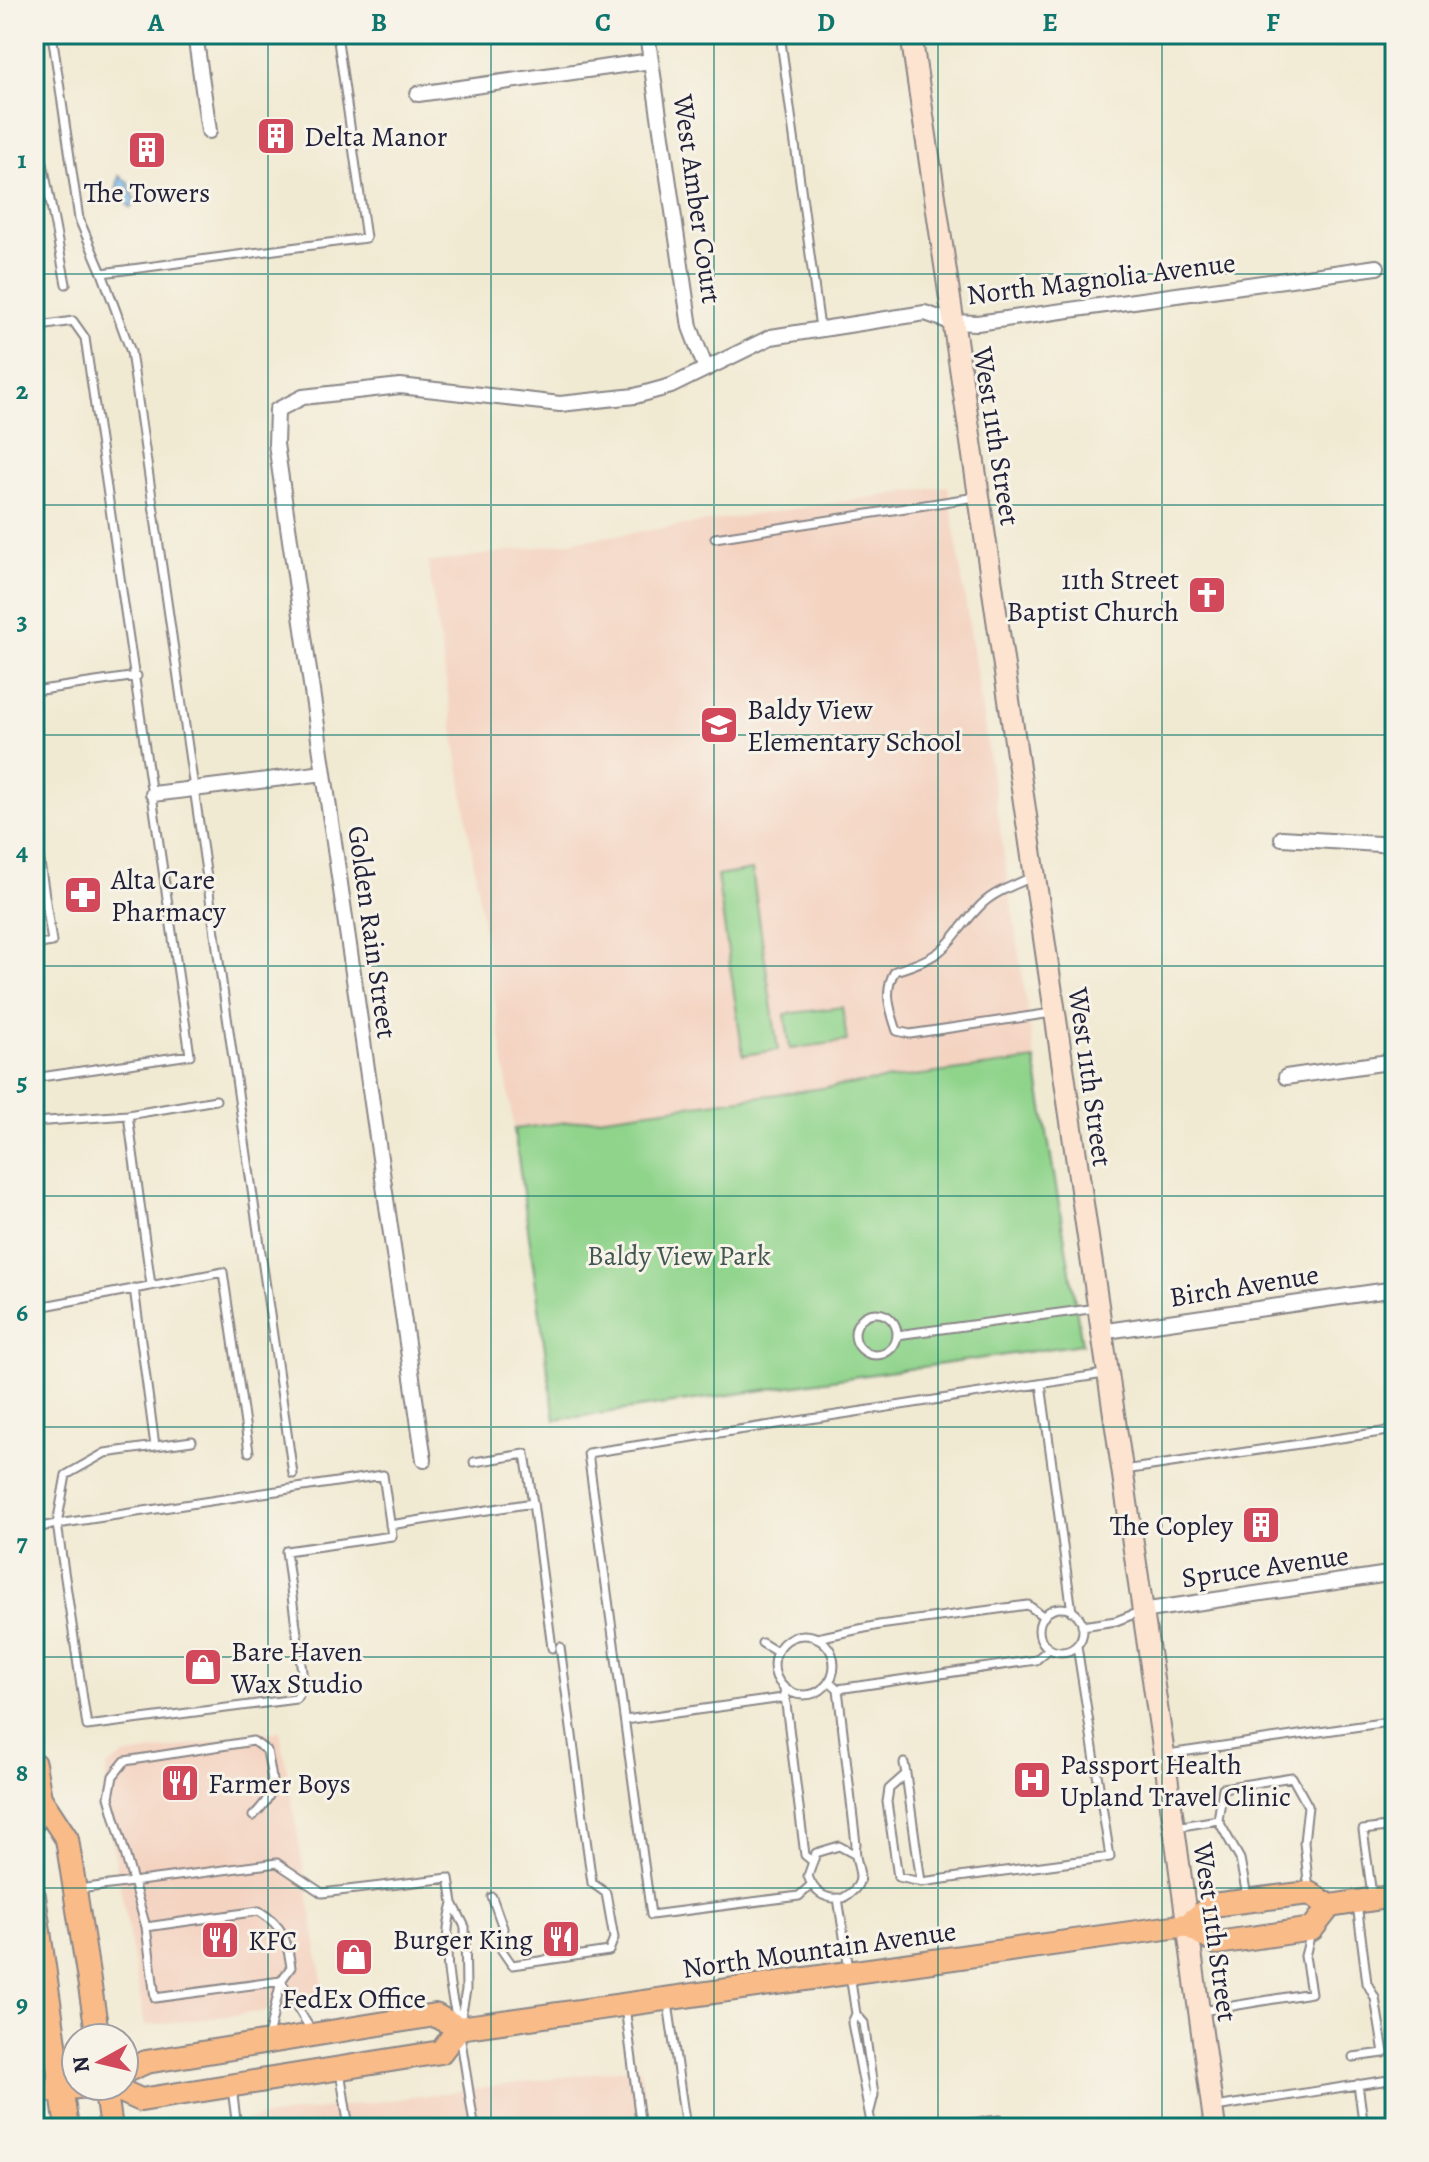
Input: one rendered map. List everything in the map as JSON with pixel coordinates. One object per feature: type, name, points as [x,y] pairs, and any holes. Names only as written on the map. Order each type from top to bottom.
[{"type":"main road","points":[[34,1764],[40,1798],[67,1839],[96,2022]]},
{"type":"main road","points":[[34,1821],[40,1798]]},
{"type":"main road","points":[[1309,1893],[1330,1906],[1375,1899]]},
{"type":"main road","name":"North Mountain Avenue","points":[[140,2065],[435,2015],[459,2028],[851,1975],[1187,1925],[1212,1905],[1309,1893]]},
{"type":"main road","points":[[34,1896],[39,1971],[60,2084]]},
{"type":"main road","points":[[1187,1925],[1217,1943],[1312,1929],[1330,1906]]},
{"type":"main road","points":[[140,2100],[441,2052],[459,2028]]},
{"type":"main road","points":[[34,2092],[60,2089]]},
{"type":"main road","points":[[63,2102],[67,2128]]},
{"type":"main road","points":[[109,2102],[111,2128]]},
{"type":"street","points":[[195,34],[209,131]]},
{"type":"street","name":"West Amber Court","points":[[647,34],[690,327],[706,369]]},
{"type":"street","name":"West 11th Street","points":[[911,34],[1164,1754],[1214,2118]]},
{"type":"street","points":[[418,94],[651,61]]},
{"type":"street","name":"North Magnolia Avenue","points":[[277,410],[303,397],[400,386],[560,404],[635,396],[671,386],[771,337],[820,328],[925,313],[951,322],[977,323],[1377,267]]},
{"type":"street","name":"Golden Rain Street","points":[[277,410],[276,444],[424,1460]]},
{"type":"street","points":[[153,794],[324,773]]},
{"type":"street","points":[[1282,838],[1395,845]]},
{"type":"street","points":[[1286,1077],[1395,1061]]},
{"type":"street","name":"Birch Avenue","points":[[1100,1332],[1395,1289]]},
{"type":"street","name":"Spruce Avenue","points":[[1142,1611],[1395,1573]]},
{"type":"lane","points":[[52,34],[79,219],[131,352],[293,1474]]},
{"type":"lane","points":[[102,273],[366,238],[337,34]]},
{"type":"lane","points":[[780,34],[820,328]]},
{"type":"lane","points":[[34,116],[66,284]]},
{"type":"lane","points":[[34,327],[73,321],[85,338],[137,676],[190,1055],[34,1078]]},
{"type":"lane","points":[[715,538],[978,497]]},
{"type":"lane","points":[[34,691],[137,676]]},
{"type":"lane","points":[[34,823],[52,942],[34,945]]},
{"type":"lane","points":[[1034,876],[1001,891],[982,904],[946,950],[922,963],[895,971],[888,981],[889,1009],[897,1031],[910,1034],[1054,1012]]},
{"type":"lane","points":[[34,888],[44,887]]},
{"type":"lane","points":[[34,1122],[128,1115],[216,1100]]},
{"type":"lane","points":[[128,1115],[151,1285]]},
{"type":"lane","points":[[34,1316],[36,1306],[223,1272],[249,1452]]},
{"type":"lane","points":[[134,1288],[155,1446]]},
{"type":"lane","points":[[897,1335],[1097,1308]]},
{"type":"lane","points":[[875,1313],[888,1317],[897,1335],[887,1353],[873,1355],[861,1349],[855,1330],[862,1318],[875,1313]]},
{"type":"lane","points":[[811,1885],[799,1896],[651,1915],[588,1453],[1107,1373]]},
{"type":"lane","points":[[906,1774],[889,1789],[887,1802],[898,1877],[921,1882],[1110,1857],[1077,1646],[1082,1626],[1072,1612],[1041,1384]]},
{"type":"lane","points":[[1121,1470],[1395,1430]]},
{"type":"lane","points":[[34,1528],[57,1524],[383,1475],[392,1536],[286,1551],[304,1687],[296,1699],[87,1726],[57,1524],[66,1475],[105,1453],[192,1441]]},
{"type":"lane","points":[[474,1462],[525,1454],[592,1883],[606,1893],[614,1938],[609,1951],[512,1965],[501,1949],[503,1928],[492,1897]]},
{"type":"lane","points":[[390,1525],[533,1503]]},
{"type":"lane","points":[[817,1638],[879,1625],[1028,1605],[1044,1617]]},
{"type":"lane","points":[[1049,1649],[1039,1630],[1044,1617],[1054,1610],[1072,1612]]},
{"type":"lane","points":[[1082,1626],[1116,1621],[1142,1611]]},
{"type":"lane","points":[[784,1688],[808,1695],[829,1681],[833,1662],[831,1652],[817,1638],[808,1635],[790,1638],[777,1652],[774,1671],[784,1688],[805,1855],[811,1860]]},
{"type":"lane","points":[[762,1643],[777,1652]]},
{"type":"lane","points":[[1049,1649],[1064,1652],[1077,1646]]},
{"type":"lane","points":[[838,1689],[1036,1660],[1049,1649]]},
{"type":"lane","points":[[829,1681],[838,1689],[856,1844],[854,1854]]},
{"type":"lane","points":[[625,1720],[783,1698]]},
{"type":"lane","points":[[1164,1754],[1395,1721]]},
{"type":"lane","points":[[253,1816],[271,1799],[273,1787],[267,1751],[253,1741],[125,1761],[113,1776],[109,1797],[131,1884],[146,1927],[155,1998],[281,1981]]},
{"type":"lane","points":[[904,1763],[921,1882]]},
{"type":"lane","points":[[1248,1901],[1240,1859],[1218,1820],[1223,1788],[1292,1777],[1308,1806],[1304,1842],[1309,1893]]},
{"type":"lane","points":[[1174,1827],[1218,1820]]},
{"type":"lane","points":[[1353,2057],[1384,2053],[1375,1998],[1367,1983],[1375,1899],[1363,1830],[1395,1826]]},
{"type":"lane","points":[[831,1846],[847,1849],[854,1854],[861,1869],[860,1878],[851,1893],[838,1898],[825,1897],[811,1885],[808,1876],[811,1860],[831,1846]]},
{"type":"lane","points":[[76,1890],[277,1863],[322,1893],[449,1878],[453,1903],[465,1927],[466,1990],[459,2028]]},
{"type":"lane","points":[[838,1898],[856,2014],[852,2023],[863,2096],[870,2111],[872,2128]]},
{"type":"lane","points":[[453,1903],[446,1927],[449,1992],[459,2028],[474,2124]]},
{"type":"lane","points":[[146,1927],[259,1911],[279,1923],[287,1939],[291,1967],[281,1981],[267,2043]]},
{"type":"lane","points":[[1200,2011],[1311,1993],[1305,1956],[1312,1929]]},
{"type":"lane","points":[[281,1981],[313,2035]]},
{"type":"lane","points":[[668,2001],[686,2128]]},
{"type":"lane","points":[[625,2007],[641,2128]]},
{"type":"lane","points":[[340,2068],[349,2128]]},
{"type":"lane","points":[[1214,2118],[1358,2084],[1395,2079]]},
{"type":"lane","points":[[1358,2084],[1364,2128]]},
{"type":"lane","points":[[231,2086],[237,2128]]},
{"type":"lane","points":[[917,2128],[1000,2120],[995,2128]]},
{"type":"shaded area","name":"Baldy View Elementary School","points":[[948,486],[1035,1060],[514,1129],[428,563]]},
{"type":"shaded area","points":[[280,1731],[326,2004],[145,2026],[104,1794],[107,1767],[123,1756]]},
{"type":"shaded area","points":[[640,2067],[649,2128],[188,2128],[299,2112]]},
{"type":"green space","points":[[752,870],[778,1050],[743,1055],[717,876]]},
{"type":"green space","points":[[842,1007],[847,1041],[790,1049],[785,1014]]},
{"type":"green space","name":"Baldy View Park","points":[[1035,1060],[1082,1344],[555,1420],[514,1129]]},
{"type":"water","points":[[119,176],[128,182],[135,201],[131,208],[116,192]]},
{"type":"place","name":"Delta Manor","points":[[276,136]]},
{"type":"place","name":"The Towers","points":[[147,150]]},
{"type":"place","name":"11th Street Baptist Church","points":[[1207,595]]},
{"type":"place","name":"Baldy View Elementary School","points":[[719,725]]},
{"type":"place","name":"Alta Care Pharmacy","points":[[83,895]]},
{"type":"place","name":"The Copley","points":[[1261,1525]]},
{"type":"place","name":"Bare Haven Wax Studio","points":[[203,1667]]},
{"type":"place","name":"Passport Health Upland Travel Clinic","points":[[1032,1780]]},
{"type":"place","name":"Farmer Boys","points":[[180,1783]]},
{"type":"place","name":"Burger King","points":[[561,1939]]},
{"type":"place","name":"KFC","points":[[220,1940]]},
{"type":"place","name":"FedEx Office","points":[[354,1957]]}]
